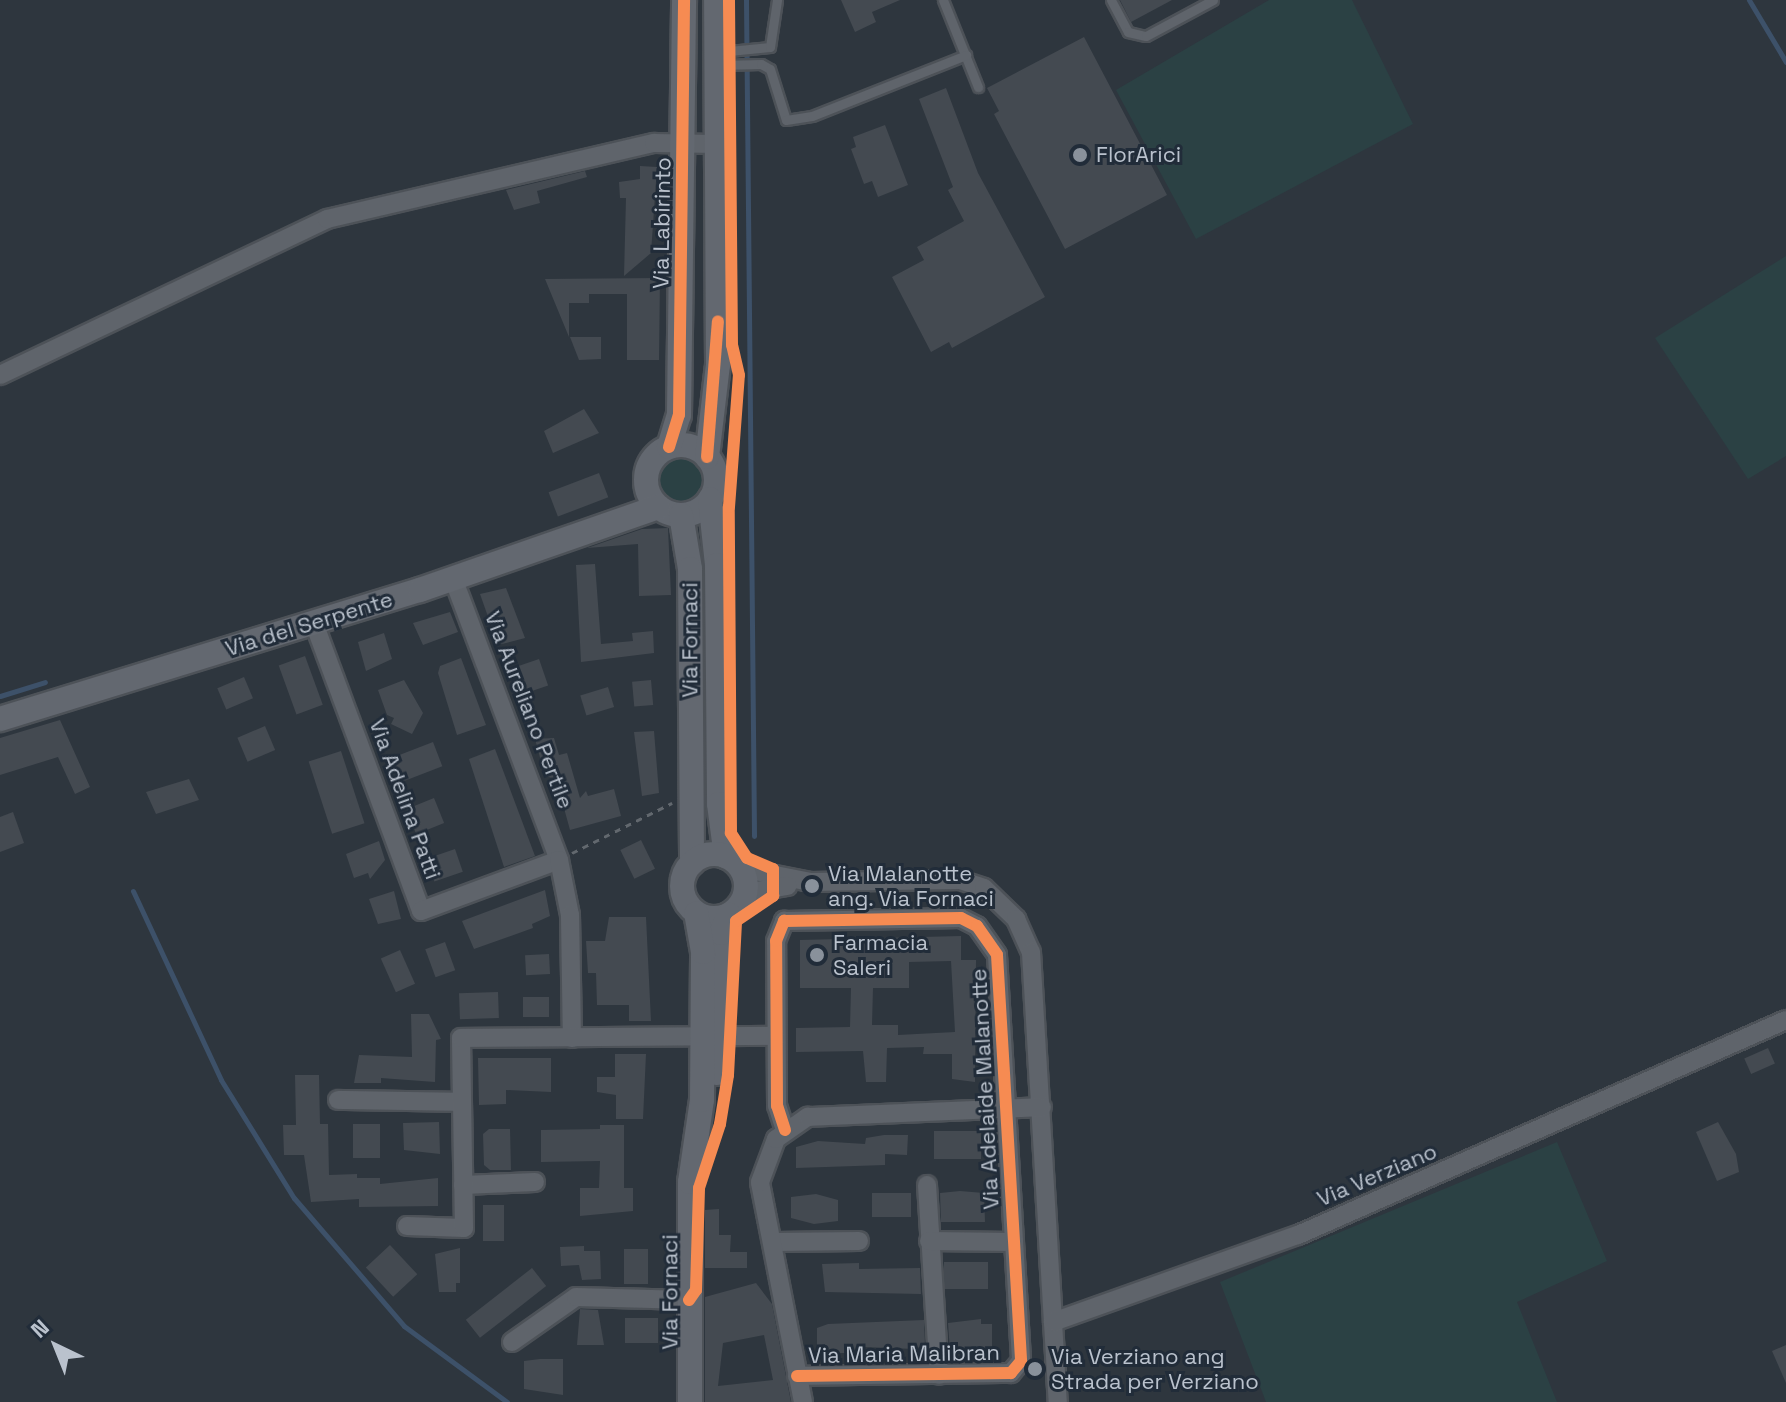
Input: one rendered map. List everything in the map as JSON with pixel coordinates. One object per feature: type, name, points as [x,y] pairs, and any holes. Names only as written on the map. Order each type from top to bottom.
[{"type":"street","name":"Via Labirinto","points":[[669,447],[679,415],[684,0]]},
{"type":"street","points":[[710,499],[701,509],[662,503],[651,461],[669,447],[689,445],[707,457],[718,365],[716,144],[728,58],[716,0]]},
{"type":"street","points":[[0,375],[327,219],[654,143],[716,144]]},
{"type":"street","name":"Via Fornaci","points":[[690,1402],[690,1182],[711,1036],[721,933],[729,915],[745,893],[733,862],[719,804],[717,565],[710,499],[715,475],[707,457]]},
{"type":"street","name":"Via Fornaci","points":[[662,503],[690,569],[692,863],[682,889],[696,914],[711,1036]]},
{"type":"street","name":"Via del Serpente","points":[[0,719],[453,578],[613,518],[662,503]]},
{"type":"street","name":"Via Aureliano Pertile","points":[[453,578],[559,860]]},
{"type":"street","name":"Via Adelina Patti","points":[[314,623],[421,911],[559,860]]},
{"type":"street","points":[[692,863],[704,855],[810,882]]},
{"type":"street","points":[[559,860],[570,915],[572,1038]]},
{"type":"street","points":[[745,893],[810,882],[960,880],[984,888],[1016,919],[1031,952],[1058,1402]]},
{"type":"street","points":[[913,881],[915,917]]},
{"type":"street","points":[[696,914],[713,919],[729,915]]},
{"type":"street","name":"Via Adelaide Malanotte","points":[[1011,1373],[1021,1361],[1005,1111],[997,955],[989,938],[961,918],[784,921],[776,941],[776,1036],[777,1106],[785,1130],[808,1117],[1005,1111],[1042,1107]]},
{"type":"street","name":"Via Verziano","points":[[1053,1322],[1298,1235],[1786,1020]]},
{"type":"street","points":[[407,1226],[464,1228],[461,1038],[776,1036]]},
{"type":"street","points":[[338,1100],[460,1102]]},
{"type":"street","name":"Via Maria Malibran","points":[[785,1130],[766,1156],[760,1182],[775,1242],[803,1402]]},
{"type":"street","points":[[463,1185],[535,1182]]},
{"type":"street","points":[[927,1185],[939,1375]]},
{"type":"street","points":[[775,1242],[859,1241]]},
{"type":"street","points":[[929,1241],[1014,1242]]},
{"type":"street","points":[[512,1342],[576,1297],[689,1300]]},
{"type":"street","name":"Via Maria Malibran","points":[[797,1376],[1011,1373]]},
{"type":"lane","points":[[728,58],[773,43],[777,0]]},
{"type":"lane","points":[[943,0],[978,87]]},
{"type":"lane","points":[[1111,0],[1128,32],[1146,36],[1213,0]]},
{"type":"lane","points":[[728,58],[773,72],[776,99],[786,120],[812,116],[966,55]]},
{"type":"path","points":[[559,860],[667,804],[692,801]]},
{"type":"green space","points":[[1269,0],[1352,0],[1413,124],[1196,239],[1116,90]]},
{"type":"green space","points":[[1786,256],[1786,456],[1748,479],[1655,338]]},
{"type":"green space","points":[[681,454],[699,462],[707,480],[699,498],[681,506],[663,498],[655,480],[663,462]]},
{"type":"green space","points":[[1557,1142],[1607,1261],[1517,1302],[1557,1402],[1266,1402],[1220,1282]]},
{"type":"building","points":[[841,0],[900,0],[872,12],[876,22],[855,32]]},
{"type":"building","points":[[1120,0],[1172,0],[1131,22]]},
{"type":"building","name":"FlorArici","points":[[1084,37],[1167,195],[1065,249],[994,114],[999,111],[987,88]]},
{"type":"building","points":[[946,88],[978,173],[1045,297],[952,348],[949,342],[931,352],[892,277],[924,260],[917,247],[964,221],[948,190],[953,187],[919,99]]},
{"type":"building","points":[[885,125],[908,185],[878,197],[872,181],[864,184],[851,149],[856,147],[853,137]]},
{"type":"building","points":[[640,166],[657,167],[651,253],[624,276],[626,198],[620,198],[619,182],[640,179]]},
{"type":"building","points":[[585,171],[587,177],[537,191],[540,203],[514,210],[506,190]]},
{"type":"building","points":[[660,278],[659,360],[627,360],[627,294],[589,294],[589,303],[569,303],[569,337],[545,279]]},
{"type":"building","points":[[570,337],[601,337],[601,359],[579,360]]},
{"type":"building","points":[[584,409],[599,433],[553,453],[544,431]]},
{"type":"building","points":[[599,473],[608,497],[558,517],[549,492]]},
{"type":"building","points":[[668,528],[671,595],[639,596],[638,544],[587,548],[642,529]]},
{"type":"building","points":[[595,564],[601,644],[633,641],[632,633],[653,631],[654,653],[581,662],[576,565]]},
{"type":"building","points":[[506,588],[525,638],[498,645],[480,594]]},
{"type":"building","points":[[450,612],[458,632],[423,645],[413,623]]},
{"type":"building","points":[[384,633],[392,659],[366,671],[358,642]]},
{"type":"building","points":[[305,656],[323,705],[296,714],[279,666]]},
{"type":"building","points":[[461,658],[486,725],[457,735],[438,673],[440,666]]},
{"type":"building","points":[[539,659],[548,685],[519,696],[510,669]]},
{"type":"building","points":[[244,677],[253,698],[226,710],[217,688]]},
{"type":"building","points":[[404,680],[423,713],[412,734],[391,724],[394,718],[387,715],[378,690]]},
{"type":"building","points":[[651,680],[653,705],[634,707],[632,682]]},
{"type":"building","points":[[608,687],[614,707],[586,716],[580,695]]},
{"type":"building","points":[[60,720],[90,787],[75,794],[58,757],[0,775],[0,738]]},
{"type":"building","points":[[265,726],[275,750],[248,762],[237,738]]},
{"type":"building","points":[[654,731],[659,793],[642,796],[634,732]]},
{"type":"building","points":[[554,738],[559,755],[567,753],[580,798],[586,791],[588,796],[614,789],[621,816],[570,830],[556,779],[545,776],[535,739]]},
{"type":"building","points":[[433,742],[442,766],[400,782],[391,758]]},
{"type":"building","points":[[495,749],[535,856],[504,867],[469,759]]},
{"type":"building","points":[[341,751],[364,823],[332,834],[309,762]]},
{"type":"building","points":[[189,779],[199,800],[156,814],[146,792]]},
{"type":"building","points":[[434,798],[444,823],[416,834],[406,809]]},
{"type":"building","points":[[13,812],[24,843],[0,852],[0,817]]},
{"type":"building","points":[[641,840],[655,869],[634,879],[620,850]]},
{"type":"building","points":[[379,841],[385,860],[370,879],[368,873],[354,878],[346,854]]},
{"type":"building","points":[[455,849],[463,872],[434,881],[427,859]]},
{"type":"building","points":[[545,890],[550,916],[532,924],[533,928],[474,949],[462,921]]},
{"type":"building","points":[[394,891],[401,919],[378,924],[369,899]]},
{"type":"building","points":[[609,917],[646,917],[651,1021],[629,1021],[629,1005],[597,1005],[596,973],[588,973],[586,941],[605,941]]},
{"type":"building","points":[[961,936],[961,960],[976,960],[975,1082],[952,1079],[952,1054],[923,1054],[924,1047],[887,1048],[886,1082],[866,1082],[863,1051],[796,1052],[796,1028],[850,1027],[851,988],[800,988],[800,940]],"holes":[[[951,961],[955,1032],[898,1035],[898,1025],[872,1025],[873,988],[909,988],[909,962]]]},
{"type":"building","points":[[445,942],[455,970],[436,977],[425,949]]},
{"type":"building","points":[[400,950],[415,984],[396,992],[381,959]]},
{"type":"building","points":[[549,954],[550,974],[526,975],[525,955]]},
{"type":"building","points":[[498,992],[499,1018],[460,1019],[459,993]]},
{"type":"building","points":[[523,997],[549,997],[549,1017],[523,1017]]},
{"type":"building","points":[[411,1014],[429,1014],[441,1039],[436,1040],[435,1082],[381,1078],[381,1083],[354,1083],[359,1055],[412,1057]]},
{"type":"building","points":[[1768,1048],[1775,1064],[1751,1074],[1744,1059]]},
{"type":"building","points":[[615,1054],[646,1054],[643,1119],[616,1119],[616,1095],[597,1092],[597,1077],[615,1077]]},
{"type":"building","points":[[478,1058],[551,1058],[551,1092],[506,1090],[506,1104],[479,1105]]},
{"type":"building","points":[[295,1075],[319,1075],[320,1124],[328,1124],[329,1175],[357,1174],[357,1178],[380,1178],[380,1184],[438,1178],[438,1206],[359,1207],[359,1199],[311,1202],[304,1155],[284,1155],[283,1125],[296,1125]]},
{"type":"building","points":[[439,1122],[440,1154],[404,1150],[403,1123]]},
{"type":"building","points":[[1718,1122],[1736,1154],[1739,1172],[1717,1181],[1696,1132]]},
{"type":"building","points":[[353,1124],[380,1124],[380,1158],[353,1158]]},
{"type":"building","points":[[600,1125],[624,1125],[624,1188],[633,1188],[633,1211],[580,1216],[580,1188],[599,1188],[600,1161],[541,1162],[541,1130],[600,1129]]},
{"type":"building","points":[[489,1129],[510,1129],[511,1170],[490,1170],[484,1165],[483,1134]]},
{"type":"building","points":[[934,1131],[981,1131],[981,1159],[934,1159]]},
{"type":"building","points":[[908,1135],[907,1155],[885,1154],[885,1165],[796,1168],[796,1147],[818,1141],[865,1144],[866,1138]]},
{"type":"building","points":[[872,1193],[911,1193],[911,1217],[872,1217]]},
{"type":"building","points":[[940,1193],[984,1193],[985,1222],[941,1222]]},
{"type":"building","points":[[816,1194],[838,1200],[838,1221],[814,1224],[791,1218],[791,1197]]},
{"type":"building","points":[[483,1205],[504,1205],[504,1241],[483,1241]]},
{"type":"building","points":[[719,1209],[719,1235],[731,1235],[730,1252],[747,1252],[747,1268],[705,1268],[705,1210]]},
{"type":"building","points":[[390,1245],[417,1274],[393,1297],[366,1268]]},
{"type":"building","points":[[584,1246],[584,1251],[600,1251],[601,1279],[582,1280],[579,1265],[561,1266],[560,1247]]},
{"type":"building","points":[[460,1248],[460,1283],[456,1283],[456,1292],[439,1292],[435,1254]]},
{"type":"building","points":[[624,1249],[648,1249],[648,1284],[624,1284]]},
{"type":"building","points":[[944,1262],[988,1262],[988,1289],[944,1289]]},
{"type":"building","points":[[859,1263],[859,1269],[920,1268],[921,1294],[825,1292],[822,1264]]},
{"type":"building","points":[[532,1268],[546,1286],[480,1338],[466,1320]]},
{"type":"building","points":[[756,1283],[772,1304],[791,1402],[705,1402],[705,1297]],"holes":[[[764,1335],[773,1380],[718,1386],[723,1343]]]},
{"type":"building","points":[[580,1309],[598,1310],[604,1345],[577,1345]]},
{"type":"building","points":[[625,1318],[658,1318],[658,1343],[625,1343]]},
{"type":"building","points":[[981,1319],[981,1324],[992,1324],[992,1351],[950,1351],[948,1323]]},
{"type":"building","points":[[924,1320],[925,1345],[915,1349],[863,1347],[863,1353],[817,1353],[817,1328],[828,1324]]},
{"type":"building","points":[[1786,1345],[1786,1383],[1772,1351]]},
{"type":"building","points":[[563,1359],[563,1395],[524,1389],[524,1361]]},
{"type":"waterway","points":[[746,0],[754,836]]},
{"type":"waterway","points":[[1749,0],[1786,62]]},
{"type":"waterway","points":[[0,696],[45,682]]},
{"type":"waterway","points":[[133,891],[221,1080],[294,1198],[404,1326],[507,1402]]},
{"type":"cycle path","points":[[669,447],[679,415],[684,0]]},
{"type":"cycle path","points":[[689,1300],[696,1290],[699,1188],[720,1124],[728,1075],[736,921],[773,896],[773,869],[747,858],[731,833],[729,507],[739,375],[732,345],[729,0]]},
{"type":"cycle path","points":[[707,457],[718,321]]},
{"type":"cycle path","points":[[785,1130],[777,1106],[776,941],[784,921],[961,918],[977,926],[997,955],[1021,1361],[1011,1373],[797,1376]]},
{"type":"place","name":"FlorArici","points":[[1080,155]]},
{"type":"place","name":"Via Malanotte ang. Via Fornaci","points":[[812,886]]},
{"type":"place","name":"Farmacia Saleri","points":[[817,955]]},
{"type":"place","name":"Via Verziano ang Strada per Verziano","points":[[1035,1369]]}]
